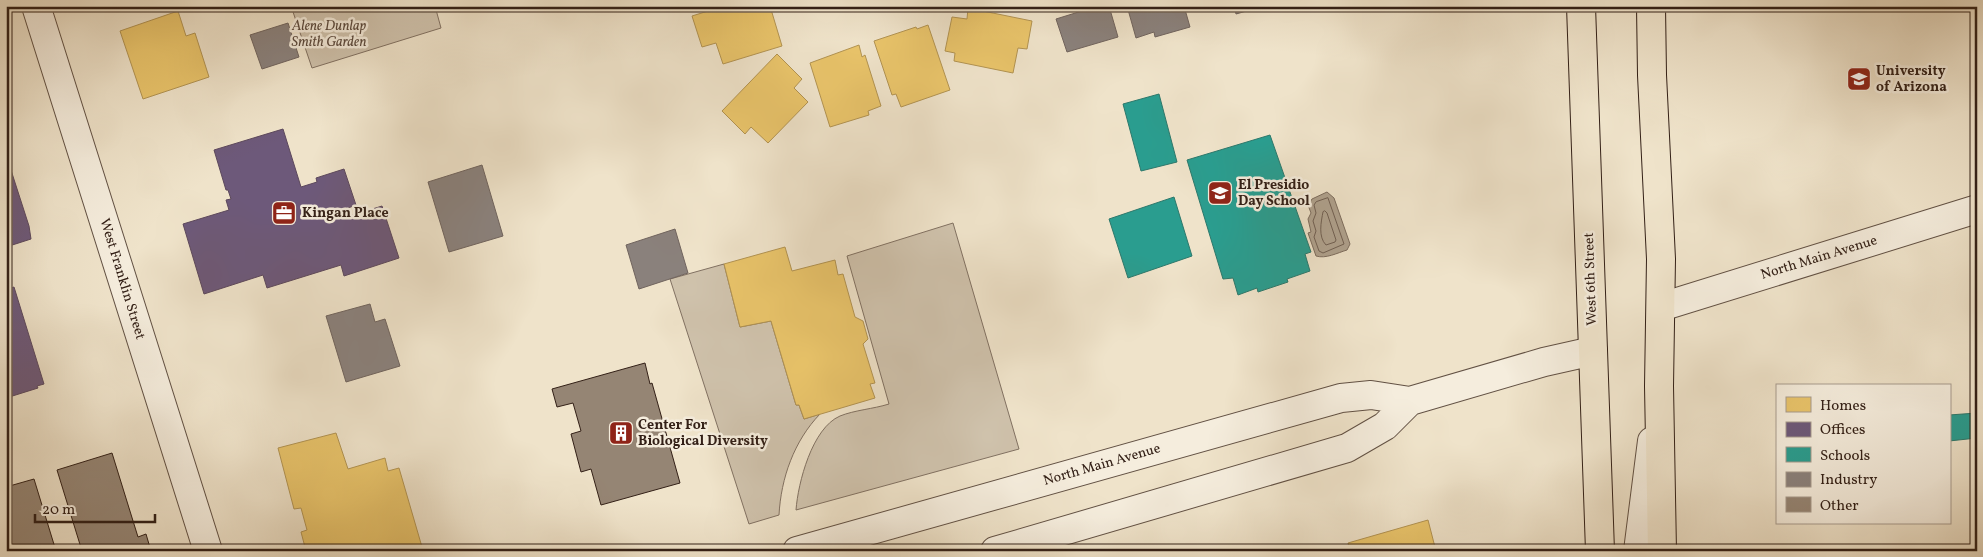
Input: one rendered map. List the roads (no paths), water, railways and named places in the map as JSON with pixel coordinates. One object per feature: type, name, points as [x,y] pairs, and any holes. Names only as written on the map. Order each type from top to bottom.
[{"type":"main road","name":"West 6th Street","points":[[1581,6],[1600,551]]},
{"type":"main road","points":[[1651,6],[1652,76],[1662,307],[1659,386],[1662,551]]},
{"type":"street","name":"West Franklin Street","points":[[36,6],[208,551]]},
{"type":"street","name":"North Main Avenue","points":[[1662,307],[1977,209]]},
{"type":"street","name":"North Main Avenue","points":[[797,551],[1341,398],[1371,395],[1410,401],[1544,362],[1593,351]]},
{"type":"street","points":[[1638,551],[1659,386]]},
{"type":"street","name":"North Main Avenue","points":[[995,551],[1346,448],[1385,426],[1410,401]]},
{"type":"water","points":[[1327,192],[1334,198],[1350,244],[1347,250],[1320,257],[1316,256],[1308,233],[1311,232],[1308,219],[1311,213],[1308,205],[1312,199]]},
{"type":"place","name":"University of Arizona","points":[[1859,79]]},
{"type":"place","name":"El Presidio Day School","points":[[1220,193]]},
{"type":"place","name":"Kingan Place","points":[[284,213]]},
{"type":"place","name":"Center For Biological Diversity","points":[[621,433]]},
{"type":"park label","name":"Alene Dunlap Smith Garden","points":[[329,34]]}]
